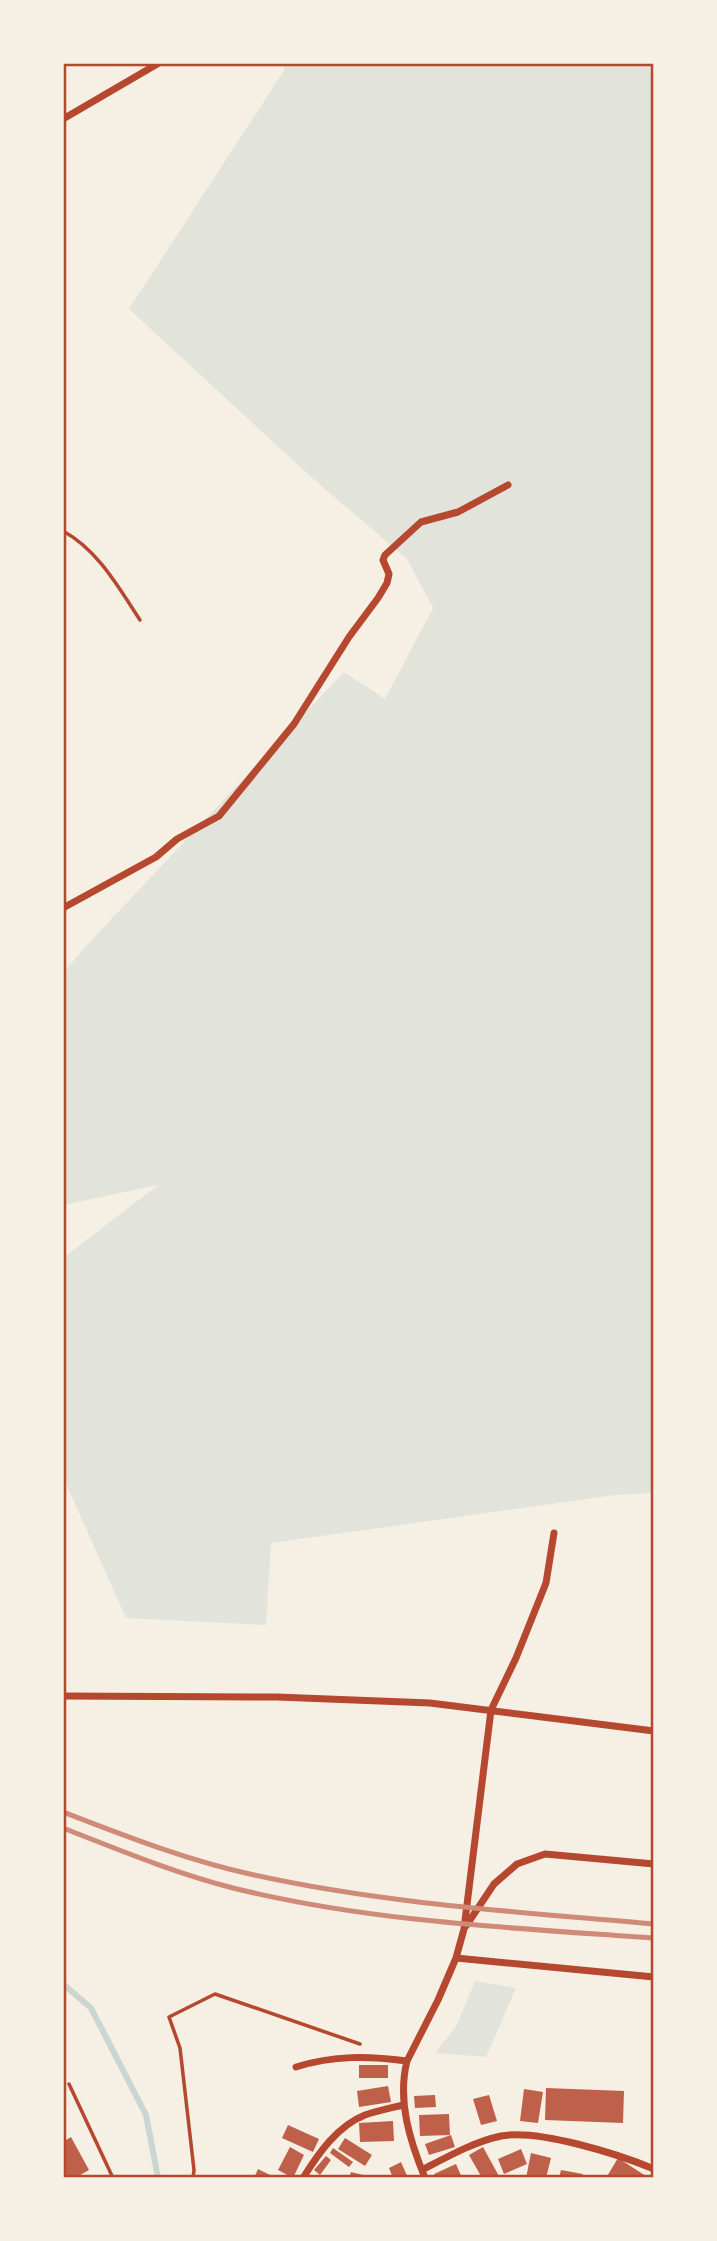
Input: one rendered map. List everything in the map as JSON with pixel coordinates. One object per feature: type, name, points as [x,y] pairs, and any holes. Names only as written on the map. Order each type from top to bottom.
[{"type":"street","points":[[63,119],[159,63]]},
{"type":"street","points":[[63,908],[156,857],[177,839],[219,816],[294,724],[349,637],[378,598],[387,583],[388,574],[383,561],[385,555],[421,522],[458,512],[508,485]]},
{"type":"street","points":[[425,2178],[403,2105],[403,2078],[407,2062],[456,1958],[469,1897],[491,1710],[516,1658],[545,1583],[554,1533]]},
{"type":"street","points":[[63,1696],[347,1699],[430,1703],[654,1731]]},
{"type":"street","points":[[464,1929],[494,1884],[517,1864],[545,1854],[654,1864]]},
{"type":"street","points":[[456,1958],[654,1977]]},
{"type":"street","points":[[296,2067],[317,2060],[355,2056],[407,2062]]},
{"type":"street","points":[[303,2178],[327,2144],[344,2128],[363,2116],[403,2105]]},
{"type":"street","points":[[422,2170],[475,2143],[504,2136],[527,2136],[583,2145],[626,2157],[654,2169]]},
{"type":"path","points":[[63,531],[72,536],[109,573],[140,620]]},
{"type":"path","points":[[193,2178],[180,2048],[169,2017],[215,1994],[362,2044]]},
{"type":"path","points":[[69,2084],[113,2178]]},
{"type":"shaded area","points":[[286,63],[654,63],[654,1493],[615,1495],[271,1543],[266,1625],[126,1618],[63,1477],[63,1258],[158,1185],[63,1205],[63,973],[344,672],[385,699],[433,608],[407,559],[311,477],[129,309],[283,72]]},
{"type":"shaded area","points":[[475,1981],[516,1988],[486,2057],[435,2053],[457,2025]]},
{"type":"building","points":[[359,2065],[388,2065],[388,2078],[359,2078]]},
{"type":"building","points":[[388,2086],[391,2102],[359,2107],[357,2091]]},
{"type":"building","points":[[546,2088],[624,2091],[623,2123],[545,2120]]},
{"type":"building","points":[[524,2089],[543,2092],[538,2123],[520,2121]]},
{"type":"building","points":[[435,2095],[436,2107],[415,2108],[414,2096]]},
{"type":"building","points":[[489,2095],[497,2121],[481,2125],[473,2099]]},
{"type":"building","points":[[449,2114],[450,2135],[420,2136],[419,2115]]},
{"type":"building","points":[[393,2121],[394,2141],[360,2142],[359,2123]]},
{"type":"building","points":[[288,2125],[319,2139],[313,2152],[282,2138]]},
{"type":"building","points":[[451,2135],[455,2147],[429,2155],[425,2144]]},
{"type":"building","points":[[71,2137],[89,2170],[75,2178],[63,2178],[63,2142]]},
{"type":"building","points":[[345,2138],[372,2155],[365,2166],[338,2149]]},
{"type":"building","points":[[290,2147],[304,2155],[293,2178],[278,2170]]},
{"type":"building","points":[[483,2147],[500,2178],[482,2178],[469,2155]]},
{"type":"building","points":[[333,2148],[353,2162],[349,2167],[330,2153]]},
{"type":"building","points":[[521,2149],[527,2164],[504,2174],[498,2159]]},
{"type":"building","points":[[531,2153],[551,2158],[546,2178],[526,2178]]},
{"type":"building","points":[[326,2156],[331,2160],[320,2175],[314,2170]]},
{"type":"building","points":[[618,2158],[649,2178],[606,2178]]},
{"type":"building","points":[[401,2162],[408,2178],[393,2178],[389,2168]]},
{"type":"building","points":[[456,2164],[462,2178],[436,2178],[434,2174]]},
{"type":"building","points":[[258,2169],[276,2178],[254,2178]]},
{"type":"building","points":[[561,2170],[583,2174],[582,2178],[559,2178]]},
{"type":"building","points":[[351,2172],[371,2177],[371,2178],[349,2178]]},
{"type":"waterway","points":[[63,1984],[91,2008],[146,2115],[158,2178]]},
{"type":"railway","points":[[63,1812],[205,1863],[303,1885],[453,1906],[654,1924]]},
{"type":"railway","points":[[63,1828],[147,1861],[233,1888],[337,1909],[495,1927],[654,1938]]}]
